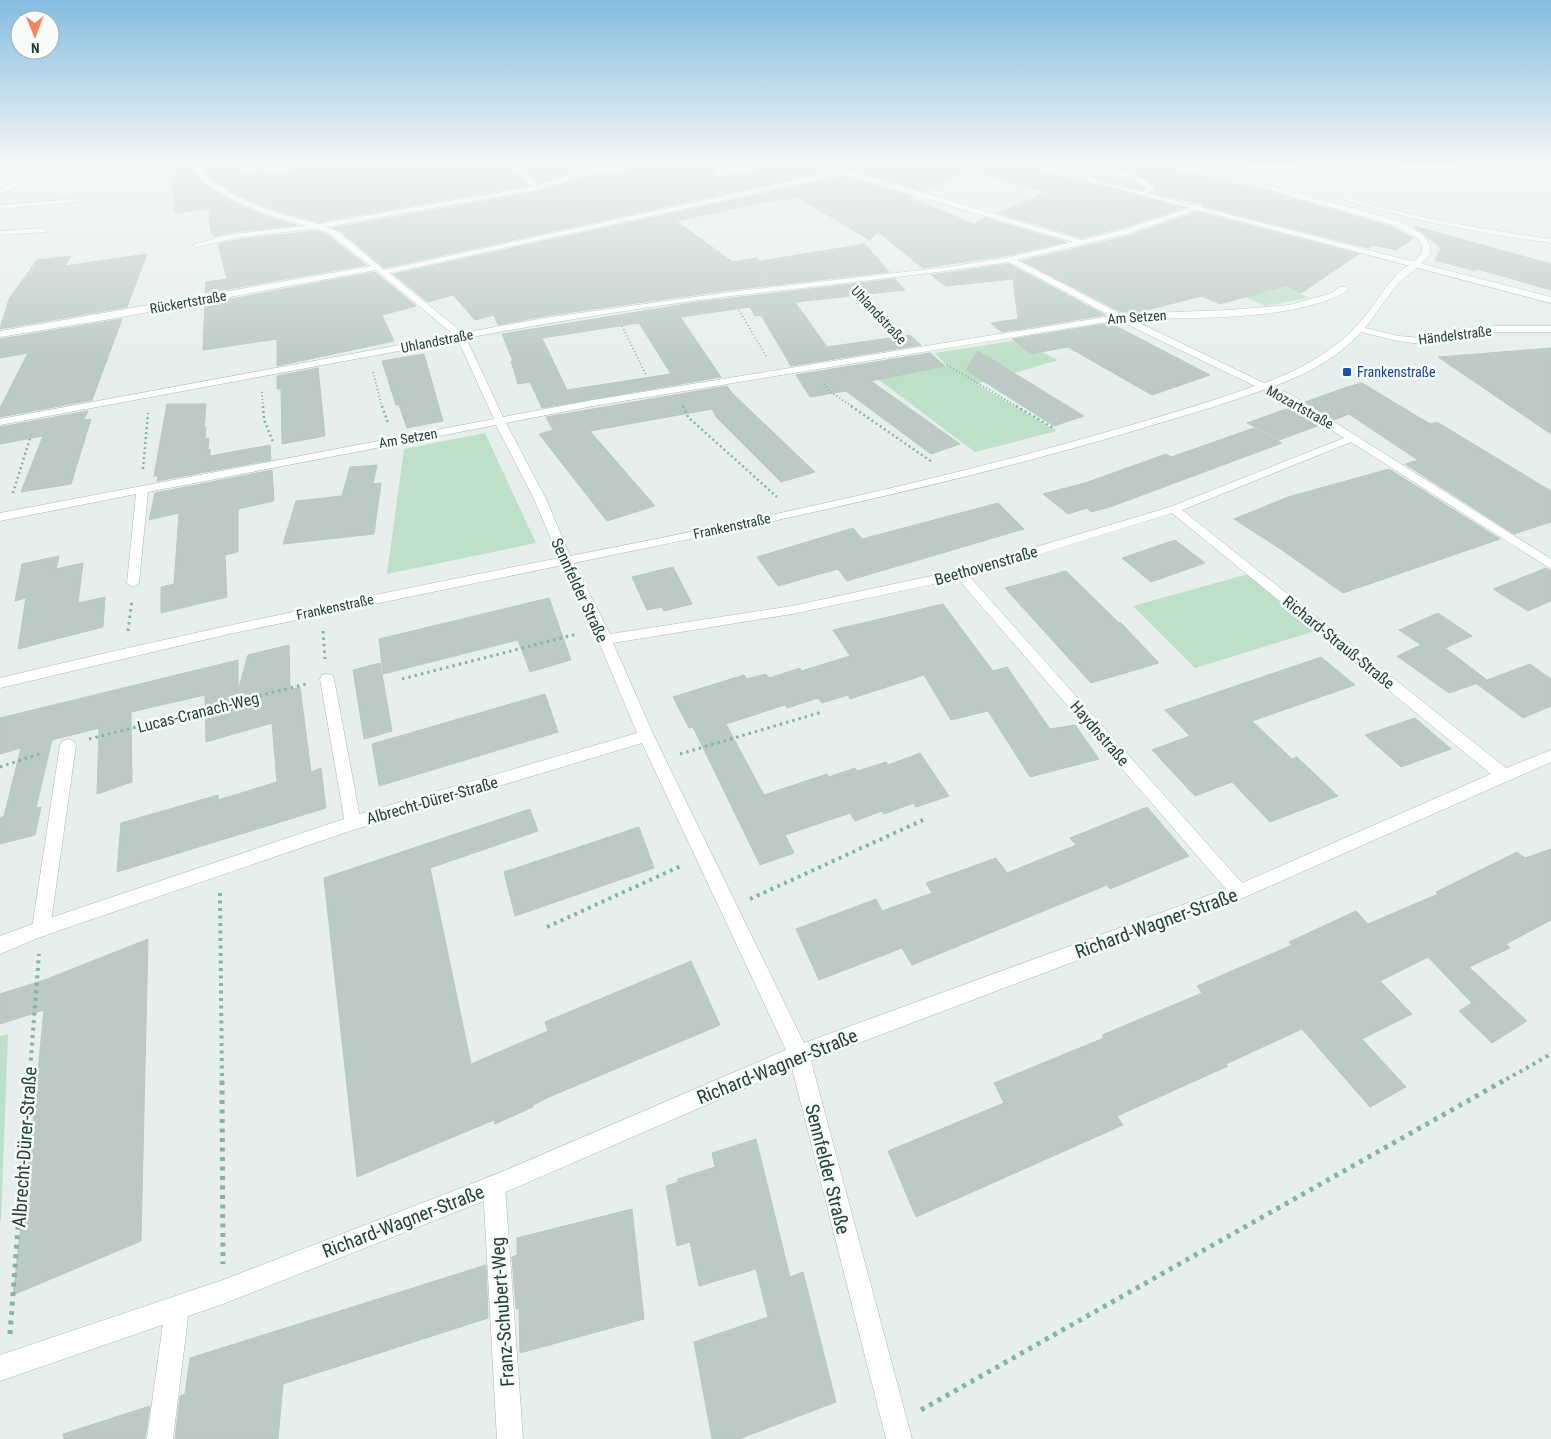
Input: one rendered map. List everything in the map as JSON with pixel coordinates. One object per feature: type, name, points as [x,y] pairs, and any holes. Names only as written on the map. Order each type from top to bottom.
[{"type":"street","points":[[0,233],[40,230]]},
{"type":"street","points":[[196,245],[207,241],[265,231],[292,230]]},
{"type":"street","points":[[328,230],[336,234],[461,336]]},
{"type":"street","name":"Rückertstraße","points":[[0,334],[380,270],[568,230]]},
{"type":"street","points":[[1042,230],[1082,242]]},
{"type":"street","name":"Uhlandstraße","points":[[0,422],[461,336],[615,310],[1010,259],[1130,230]]},
{"type":"street","points":[[1285,230],[1551,300]]},
{"type":"street","points":[[1408,230],[1422,238],[1426,247],[1426,254],[1415,265]]},
{"type":"street","points":[[1481,230],[1551,241]]},
{"type":"street","name":"Mozartstraße","points":[[1010,259],[1118,317],[1286,396],[1551,565]]},
{"type":"street","name":"Frankenstraße","points":[[0,683],[126,651],[322,609],[792,514],[953,477],[1079,443],[1263,386],[1298,373],[1323,360],[1336,352],[1360,329],[1397,280],[1415,265]]},
{"type":"street","name":"Am Setzen","points":[[3,516],[593,403],[1118,317],[1229,313],[1289,308],[1316,301],[1344,289]]},
{"type":"street","name":"Händelstraße","points":[[1360,329],[1398,339],[1422,342],[1485,330],[1524,327],[1551,329]]},
{"type":"street","name":"Sennfelder Straße","points":[[461,336],[500,422],[540,499],[561,552],[602,634],[657,760],[799,1055],[897,1432]]},
{"type":"street","name":"Beethovenstraße","points":[[602,634],[792,610],[961,574],[1174,509],[1353,438]]},
{"type":"street","points":[[133,583],[142,490]]},
{"type":"street","name":"Richard-Strauß-Straße","points":[[1174,509],[1504,774]]},
{"type":"street","name":"Haydnstraße","points":[[961,574],[1239,892]]},
{"type":"street","points":[[327,679],[353,823]]},
{"type":"street","name":"Albrecht-Dürer-Straße","points":[[0,945],[41,928],[353,823],[646,736]]},
{"type":"street","points":[[41,928],[68,744]]},
{"type":"street","name":"Richard-Wagner-Straße","points":[[3,1366],[177,1309],[494,1186],[799,1055],[1239,892],[1504,774],[1551,756]]},
{"type":"street","name":"Franz-Schubert-Weg","points":[[494,1186],[510,1439]]},
{"type":"street","points":[[160,1439],[177,1309]]},
{"type":"path","name":"Uhlandstraße","points":[[848,281],[911,350]]},
{"type":"path","points":[[730,294],[776,374]]},
{"type":"path","points":[[615,310],[655,393]]},
{"type":"path","points":[[929,347],[947,366],[1079,443]]},
{"type":"path","points":[[369,354],[376,394],[394,440]]},
{"type":"path","points":[[811,368],[829,391],[953,477]]},
{"type":"path","points":[[260,374],[264,420],[281,463]]},
{"type":"path","points":[[674,390],[688,417],[777,497],[792,514]]},
{"type":"path","points":[[142,490],[144,444],[151,394]]},
{"type":"path","points":[[3,516],[37,416]]},
{"type":"path","points":[[129,629],[133,583]]},
{"type":"path","points":[[322,609],[327,679]]},
{"type":"path","points":[[402,679],[602,634]]},
{"type":"path","name":"Lucas-Cranach-Weg","points":[[0,767],[68,744],[327,679]]},
{"type":"path","points":[[657,760],[822,712]]},
{"type":"path","points":[[729,909],[924,820]]},
{"type":"path","points":[[547,927],[704,856]]},
{"type":"path","points":[[220,867],[223,1292]]},
{"type":"path","name":"Albrecht-Dürer-Straße","points":[[3,1366],[41,928]]},
{"type":"path","points":[[897,1432],[1551,1054]]},
{"type":"green space","points":[[1246,273],[1293,290],[1309,298],[1265,306],[1205,279]]},
{"type":"green space","points":[[1013,341],[1030,354],[1042,352],[1058,360],[977,384],[1057,431],[975,452],[878,379],[947,366],[935,353]]},
{"type":"green space","points":[[485,433],[536,543],[387,574],[404,449]]},
{"type":"green space","points":[[1248,574],[1315,631],[1195,668],[1133,606]]},
{"type":"green space","points":[[8,1034],[1,1221],[0,1221],[0,1036]]},
{"type":"building","points":[[211,230],[251,230],[226,233],[214,237]]},
{"type":"building","points":[[338,230],[558,230],[384,268]]},
{"type":"building","points":[[594,230],[689,230],[733,262],[757,258],[760,261],[865,244],[889,272],[730,290],[544,316],[498,325],[494,315],[475,320],[453,295],[428,302],[393,274]]},
{"type":"building","points":[[853,230],[1027,230],[1066,242],[1010,255],[923,268],[878,232],[870,240]]},
{"type":"building","points":[[1056,230],[1113,230],[1082,238]]},
{"type":"building","points":[[1145,230],[1267,230],[1359,254],[1301,293],[1285,286],[1220,304],[1202,296],[1143,311],[1121,312],[1022,261],[1128,236]]},
{"type":"building","points":[[1298,230],[1398,230],[1413,238],[1396,250],[1373,245],[1368,248]]},
{"type":"building","points":[[1419,230],[1429,230],[1551,264],[1551,290],[1478,269],[1475,271],[1435,260],[1441,248]]},
{"type":"building","points":[[316,231],[326,234],[366,265],[205,293],[206,282],[227,279],[218,244],[241,239]]},
{"type":"building","points":[[147,254],[127,307],[0,329],[9,299],[37,260],[71,256],[65,266]]},
{"type":"building","points":[[1009,264],[1105,315],[1002,332],[991,323],[1018,319],[1013,279],[946,286],[931,275]]},
{"type":"building","points":[[375,272],[416,306],[382,315],[394,341],[277,366],[277,339],[203,350],[205,304]]},
{"type":"building","points":[[895,279],[905,290],[795,302],[827,347],[910,335],[921,345],[791,366],[761,315],[755,316],[750,307],[680,317],[721,377],[542,408],[530,382],[518,384],[511,361],[513,361],[502,334],[698,302]],"holes":[[[639,323],[671,374],[567,390],[542,338]]]},
{"type":"building","points":[[122,319],[92,400],[0,417],[0,408],[28,353],[0,358],[0,339]]},
{"type":"building","points":[[1110,323],[1210,375],[1152,395],[1068,347],[1030,354],[1012,339]]},
{"type":"building","points":[[1551,348],[1551,434],[1438,357]]},
{"type":"building","points":[[978,351],[1084,416],[1054,426],[966,370]]},
{"type":"building","points":[[930,353],[945,366],[871,381],[960,444],[931,454],[846,391],[810,397],[796,375]]},
{"type":"building","points":[[424,354],[443,421],[407,428],[399,405],[396,405],[382,361]]},
{"type":"building","points":[[318,368],[325,436],[282,444],[281,389],[277,389],[277,376]]},
{"type":"building","points":[[1362,383],[1430,424],[1437,422],[1551,491],[1551,522],[1514,534],[1405,464],[1418,460],[1349,414],[1334,420],[1305,402]]},
{"type":"building","points":[[727,386],[732,393],[815,472],[781,482],[716,417],[712,409],[590,431],[655,506],[607,521],[539,434],[553,430],[546,417]]},
{"type":"building","points":[[167,404],[206,404],[204,428],[206,427],[205,439],[209,438],[208,450],[210,449],[210,456],[270,445],[271,460],[157,481],[158,476],[154,476]]},
{"type":"building","points":[[1292,407],[1320,425],[1279,440],[1247,423]]},
{"type":"building","points":[[88,411],[84,420],[91,419],[71,484],[21,492],[43,436],[0,444],[0,427]]},
{"type":"building","points":[[1254,428],[1282,443],[1110,507],[1091,512],[1087,508],[1068,514],[1043,494],[1085,483],[1166,454],[1171,457]]},
{"type":"building","points":[[377,465],[373,484],[381,483],[374,534],[283,544],[296,501],[342,496],[350,467]]},
{"type":"building","points":[[1389,469],[1500,539],[1343,593],[1234,519],[1288,497]]},
{"type":"building","points":[[272,470],[274,501],[238,509],[238,552],[225,555],[227,597],[161,613],[161,587],[174,584],[179,513],[149,520],[155,493]]},
{"type":"building","points":[[998,503],[1024,529],[847,581],[838,569],[778,586],[757,557],[853,528],[862,539]]},
{"type":"building","points":[[1175,540],[1205,563],[1151,582],[1122,558]]},
{"type":"building","points":[[59,556],[56,569],[83,563],[78,603],[105,597],[103,627],[18,649],[26,598],[15,601],[22,564]]},
{"type":"building","points":[[673,567],[692,604],[664,611],[662,607],[647,610],[632,577]]},
{"type":"building","points":[[1546,568],[1551,571],[1551,601],[1528,611],[1493,589]]},
{"type":"building","points":[[1066,571],[1120,622],[1159,663],[1091,683],[1005,588]]},
{"type":"building","points":[[549,598],[571,660],[530,672],[518,640],[383,674],[379,639]]},
{"type":"building","points":[[943,604],[993,671],[1007,667],[1050,729],[1075,725],[1099,759],[1030,777],[988,711],[951,720],[924,675],[850,699],[848,695],[822,703],[818,698],[787,708],[785,705],[726,724],[764,795],[827,774],[829,777],[855,768],[857,771],[886,762],[888,765],[920,753],[949,796],[916,807],[914,803],[884,814],[882,811],[855,821],[850,813],[785,835],[794,853],[760,865],[693,727],[689,728],[673,697],[744,675],[747,679],[766,674],[769,678],[800,668],[801,671],[850,656],[833,630]]},
{"type":"building","points":[[1438,613],[1472,636],[1445,648],[1487,680],[1530,664],[1551,679],[1551,706],[1523,718],[1477,684],[1481,682],[1449,693],[1397,656],[1421,645],[1399,630]]},
{"type":"building","points":[[289,645],[290,690],[300,687],[311,772],[321,768],[326,808],[117,872],[121,823],[218,795],[218,800],[277,782],[272,723],[206,742],[205,695],[131,712],[132,782],[97,794],[99,728],[52,740],[36,808],[41,807],[35,835],[0,844],[0,818],[4,816],[21,748],[0,754],[0,718],[238,660],[238,690],[248,655]]},
{"type":"building","points":[[1321,657],[1355,685],[1252,721],[1292,759],[1297,757],[1338,796],[1270,822],[1232,782],[1195,796],[1152,750],[1190,736],[1165,710]]},
{"type":"building","points":[[380,663],[392,731],[364,739],[353,670]]},
{"type":"building","points":[[545,694],[558,732],[379,786],[372,744]]},
{"type":"building","points":[[1415,718],[1451,749],[1401,767],[1365,735]]},
{"type":"building","points":[[1147,807],[1189,856],[1110,889],[1107,885],[912,965],[902,948],[819,980],[796,929],[876,899],[882,911],[932,893],[926,883],[996,858],[1007,873],[1076,845],[1070,838]]},
{"type":"building","points":[[530,809],[538,831],[430,868],[471,1064],[548,1031],[545,1022],[691,961],[720,1025],[549,1097],[533,1105],[533,1107],[495,1124],[494,1120],[357,1177],[324,878]]},
{"type":"building","points":[[639,827],[654,868],[515,916],[504,872]]},
{"type":"building","points":[[1551,849],[1551,920],[1506,944],[1510,948],[1469,967],[1527,1021],[1492,1043],[1459,1011],[1472,1003],[1428,957],[1380,981],[1412,1014],[1362,1039],[1406,1087],[1370,1107],[1302,1029],[1226,1064],[1228,1066],[1117,1116],[1123,1125],[916,1217],[888,1151],[1004,1103],[994,1083],[1104,1038],[1102,1035],[1202,993],[1197,986],[1292,945],[1289,942],[1356,911],[1368,924],[1438,894],[1436,892],[1517,852],[1525,858]]},
{"type":"building","points":[[148,939],[141,1241],[13,1295],[44,1010],[0,1024],[0,994],[47,979]]},
{"type":"building","points":[[756,1139],[790,1277],[803,1272],[836,1402],[739,1439],[712,1439],[694,1342],[768,1317],[756,1269],[699,1286],[690,1242],[677,1246],[666,1186],[678,1182],[678,1179],[715,1167],[712,1153]]},
{"type":"building","points":[[632,1209],[644,1319],[520,1353],[519,1308],[516,1309],[512,1257],[517,1255],[517,1238]]},
{"type":"building","points":[[486,1265],[488,1318],[283,1384],[278,1439],[175,1439],[180,1396],[185,1394],[190,1358]]},
{"type":"building","points":[[150,1406],[145,1439],[64,1439],[63,1434]]},
{"type":"place","name":"Frankenstraße","points":[[1347,372]]}]
